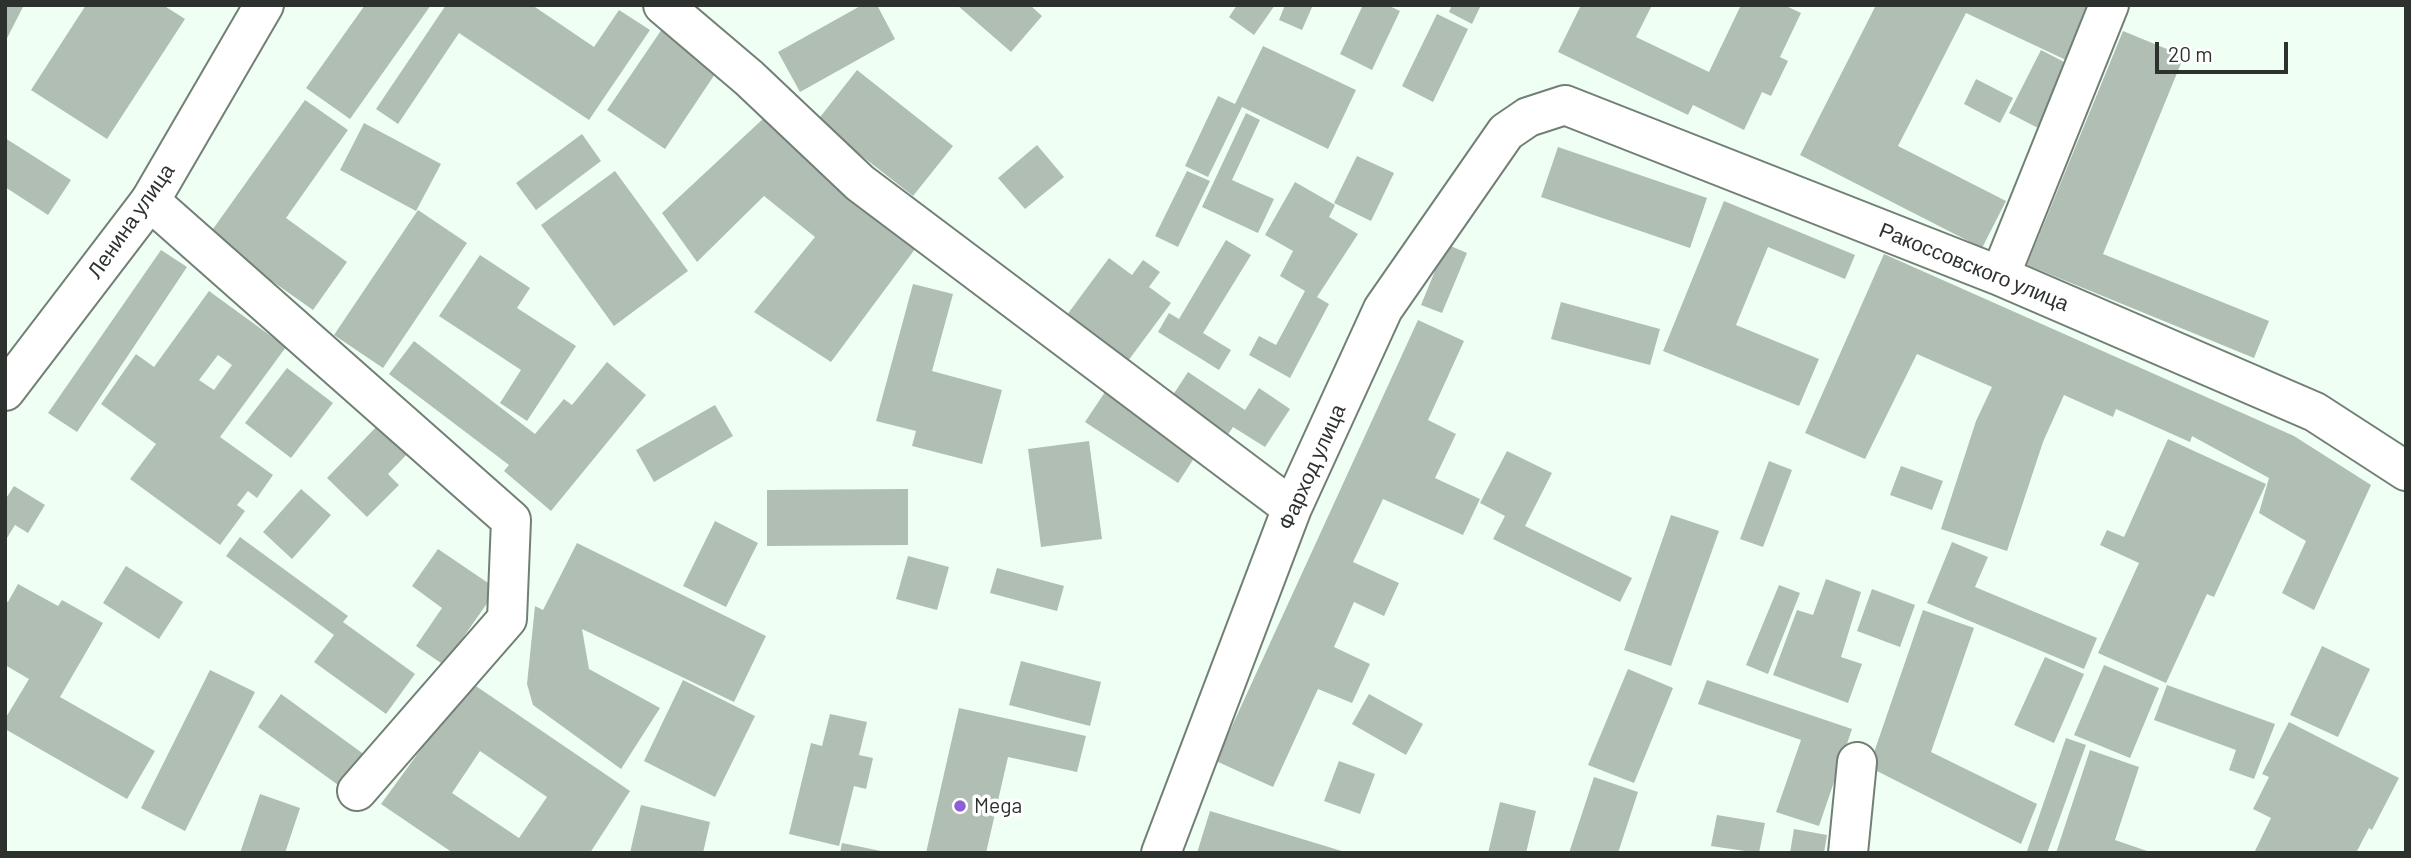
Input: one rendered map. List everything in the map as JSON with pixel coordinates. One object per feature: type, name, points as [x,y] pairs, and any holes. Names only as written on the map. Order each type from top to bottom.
[{"type":"street","name":"Ленина улица","points":[[5,391],[150,201],[264,5]]},
{"type":"street","points":[[663,5],[748,78],[860,183],[1292,508]]},
{"type":"street","points":[[2000,276],[2109,5]]},
{"type":"street","name":"Ракоссовского улица","points":[[1528,117],[1565,105],[2000,276],[2315,412],[2406,471]]},
{"type":"street","name":"Фарход улица","points":[[1161,853],[1292,508],[1383,309],[1506,132],[1528,117]]},
{"type":"street","points":[[150,201],[511,520],[507,619],[357,791]]},
{"type":"street","points":[[1849,853],[1857,762]]},
{"type":"building","points":[[5,5],[24,5],[5,42]]},
{"type":"building","points":[[86,5],[163,5],[185,19],[107,139],[31,90]]},
{"type":"building","points":[[365,5],[431,5],[350,119],[306,88]]},
{"type":"building","points":[[446,5],[532,5],[594,47],[619,10],[650,30],[589,120],[459,33],[398,124],[376,109]]},
{"type":"building","points":[[862,5],[877,5],[895,39],[800,92],[778,52]]},
{"type":"building","points":[[957,5],[1030,5],[1042,16],[1011,52]]},
{"type":"building","points":[[1237,5],[1275,5],[1254,35],[1229,17]]},
{"type":"building","points":[[1285,5],[1313,5],[1302,30],[1279,20]]},
{"type":"building","points":[[1363,5],[1387,5],[1400,11],[1372,70],[1340,54]]},
{"type":"building","points":[[1452,5],[1481,5],[1472,24],[1449,12]]},
{"type":"building","points":[[1581,5],[1652,5],[1636,37],[1709,72],[1741,5],[1784,5],[1801,13],[1780,57],[1788,61],[1771,96],[1762,92],[1744,130],[1693,105],[1688,115],[1558,52]]},
{"type":"building","points":[[1876,5],[2093,5],[2066,60],[1966,13],[1898,146],[2006,201],[1982,248],[1800,155]]},
{"type":"building","points":[[1437,14],[1468,29],[1433,102],[1402,86]]},
{"type":"building","points":[[662,29],[719,68],[665,149],[607,110]]},
{"type":"building","points":[[2123,31],[2184,56],[2103,254],[2269,321],[2254,358],[2027,265]]},
{"type":"building","points":[[1263,46],[1356,90],[1328,149],[1242,107],[1208,177],[1185,166],[1218,96],[1235,104]]},
{"type":"building","points":[[2041,50],[2070,65],[2038,128],[2009,113]]},
{"type":"building","points":[[857,70],[953,146],[913,196],[817,121]]},
{"type":"building","points":[[1976,79],[2013,98],[2000,123],[1964,104]]},
{"type":"building","points":[[305,100],[348,130],[286,218],[347,262],[313,310],[208,236]]},
{"type":"building","points":[[1246,113],[1260,120],[1232,180],[1274,199],[1258,233],[1202,207]]},
{"type":"building","points":[[765,117],[921,241],[831,362],[754,312],[815,237],[764,196],[697,262],[662,213]]},
{"type":"building","points":[[364,123],[441,164],[416,211],[340,170]]},
{"type":"building","points":[[582,134],[601,161],[536,210],[516,183]]},
{"type":"building","points":[[5,138],[71,180],[48,215],[5,187]]},
{"type":"building","points":[[1037,145],[1064,177],[1025,209],[998,178]]},
{"type":"building","points":[[1558,147],[1707,198],[1690,248],[1541,197]]},
{"type":"building","points":[[1357,156],[1394,173],[1371,221],[1334,203]]},
{"type":"building","points":[[615,171],[688,271],[614,326],[541,225]]},
{"type":"building","points":[[1187,171],[1210,181],[1178,247],[1155,236]]},
{"type":"building","points":[[1295,182],[1335,205],[1329,217],[1358,234],[1317,297],[1329,304],[1290,378],[1249,355],[1259,336],[1276,345],[1305,291],[1280,276],[1293,251],[1265,235]]},
{"type":"building","points":[[1724,201],[1855,255],[1845,279],[1768,247],[1736,325],[1819,359],[1799,406],[1663,351]]},
{"type":"building","points":[[418,210],[467,243],[383,368],[334,335]]},
{"type":"building","points":[[1226,240],[1251,255],[1203,333],[1231,350],[1219,370],[1158,332],[1169,313],[1179,319]]},
{"type":"building","points":[[1446,244],[1467,253],[1442,313],[1421,305]]},
{"type":"building","points":[[161,250],[187,267],[77,432],[48,413]]},
{"type":"building","points":[[1884,254],[2294,436],[2371,485],[2314,610],[2282,593],[2306,541],[2259,513],[2269,478],[2192,436],[2190,442],[2116,409],[2113,417],[2064,395],[2043,442],[2007,551],[1941,529],[1976,421],[1992,387],[1917,354],[1865,459],[1805,433]]},
{"type":"building","points":[[480,255],[530,288],[517,308],[576,346],[527,421],[500,403],[521,370],[439,316]]},
{"type":"building","points":[[1109,258],[1132,275],[1143,260],[1160,272],[1149,287],[1171,303],[1125,365],[1064,319]]},
{"type":"building","points":[[913,284],[953,294],[932,371],[1002,390],[982,464],[912,446],[916,431],[876,421]]},
{"type":"building","points":[[209,291],[286,347],[220,437],[273,475],[257,498],[248,491],[237,505],[245,511],[220,545],[130,479],[156,444],[101,404],[136,354],[154,367]],"holes":[[[218,355],[232,365],[214,390],[199,380]]]},
{"type":"building","points":[[1561,302],[1660,329],[1650,365],[1551,339]]},
{"type":"building","points":[[1418,320],[1464,341],[1428,420],[1456,434],[1435,478],[1480,499],[1463,535],[1383,499],[1353,562],[1399,583],[1384,616],[1354,602],[1334,647],[1370,664],[1352,703],[1318,689],[1273,787],[1216,761]]},
{"type":"building","points":[[414,341],[535,434],[564,399],[572,405],[607,362],[646,395],[551,511],[504,471],[509,465],[389,374]]},
{"type":"building","points":[[287,368],[333,403],[291,458],[245,423]]},
{"type":"building","points":[[1188,372],[1245,410],[1259,388],[1290,409],[1265,447],[1233,427],[1227,436],[1171,398]]},
{"type":"building","points":[[1107,389],[1200,449],[1178,483],[1085,422]]},
{"type":"building","points":[[715,405],[733,436],[654,482],[636,450]]},
{"type":"building","points":[[380,423],[410,451],[388,474],[399,485],[367,517],[327,478]]},
{"type":"building","points":[[2168,439],[2266,484],[2214,597],[2207,594],[2166,683],[2098,653],[2139,563],[2100,545],[2107,530],[2124,537]]},
{"type":"building","points":[[1089,441],[1102,539],[1041,547],[1028,449]]},
{"type":"building","points":[[1507,451],[1552,473],[1525,526],[1632,578],[1620,602],[1493,539],[1505,516],[1480,503]]},
{"type":"building","points":[[1769,461],[1792,470],[1763,547],[1740,539]]},
{"type":"building","points":[[1901,466],[1943,481],[1932,510],[1890,495]]},
{"type":"building","points":[[14,486],[45,505],[28,533],[15,525],[5,541],[5,500]]},
{"type":"building","points":[[301,489],[331,515],[292,559],[263,532]]},
{"type":"building","points":[[908,489],[908,545],[767,546],[767,490]]},
{"type":"building","points":[[1671,515],[1719,531],[1671,666],[1624,650]]},
{"type":"building","points":[[715,521],[758,543],[726,607],[683,586]]},
{"type":"building","points":[[240,537],[348,616],[343,622],[415,674],[386,714],[314,662],[334,635],[226,556]]},
{"type":"building","points":[[1952,542],[1988,557],[1975,587],[2097,638],[2084,669],[1927,603]]},
{"type":"building","points":[[577,543],[766,636],[734,702],[582,629],[589,669],[660,708],[621,769],[533,705],[527,684],[535,606],[543,610]]},
{"type":"building","points":[[438,549],[497,589],[444,665],[416,646],[442,608],[412,586]]},
{"type":"building","points":[[908,556],[949,567],[937,610],[896,599]]},
{"type":"building","points":[[126,566],[183,602],[159,639],[103,603]]},
{"type":"building","points":[[997,568],[1064,586],[1057,611],[990,593]]},
{"type":"building","points":[[1826,579],[1861,592],[1841,657],[1862,664],[1848,703],[1773,675],[1797,610],[1813,615]]},
{"type":"building","points":[[18,584],[58,606],[62,600],[103,623],[60,697],[155,751],[127,799],[5,729],[5,719],[29,679],[5,665],[5,600],[8,602]]},
{"type":"building","points":[[1779,585],[1800,593],[1768,674],[1746,665]]},
{"type":"building","points":[[1872,589],[1915,605],[1900,647],[1857,631]]},
{"type":"building","points":[[1923,610],[1974,628],[1931,752],[2037,804],[2021,844],[1869,767]]},
{"type":"building","points":[[2322,646],[2370,669],[2338,737],[2290,715]]},
{"type":"building","points":[[2045,657],[2084,674],[2054,743],[2014,725]]},
{"type":"building","points":[[1021,661],[1101,682],[1090,726],[1009,705]]},
{"type":"building","points":[[2104,665],[2159,688],[2130,758],[2074,735]]},
{"type":"building","points":[[1628,669],[1673,688],[1634,783],[1588,765]]},
{"type":"building","points":[[210,670],[255,692],[185,831],[141,808]]},
{"type":"building","points":[[683,680],[755,716],[715,797],[644,761]]},
{"type":"building","points":[[1707,680],[1852,729],[1819,826],[1776,812],[1801,740],[1698,704]]},
{"type":"building","points":[[470,682],[630,791],[590,853],[453,853],[381,804]],"holes":[[[480,751],[547,797],[519,838],[452,793]]]},
{"type":"building","points":[[2167,685],[2275,724],[2254,779],[2229,770],[2236,750],[2154,720]]},
{"type":"building","points":[[281,694],[369,758],[345,790],[258,727]]},
{"type":"building","points":[[1369,694],[1423,724],[1406,755],[1352,724]]},
{"type":"building","points":[[959,708],[1086,736],[1077,772],[1008,757],[986,853],[926,853]]},
{"type":"building","points":[[830,714],[867,722],[859,755],[873,758],[866,789],[854,786],[839,846],[789,834],[811,743],[822,746]]},
{"type":"building","points":[[2289,722],[2399,778],[2372,830],[2369,828],[2356,853],[2254,853],[2271,818],[2253,809],[2269,777],[2262,774]]},
{"type":"building","points":[[2066,738],[2086,745],[2047,853],[2030,853],[2027,851]]},
{"type":"building","points":[[2090,750],[2139,767],[2115,840],[2153,853],[2056,853]]},
{"type":"building","points":[[1339,761],[1375,774],[1360,814],[1324,801]]},
{"type":"building","points":[[1594,777],[1638,792],[1618,853],[1569,853]]},
{"type":"building","points":[[260,794],[300,808],[285,853],[240,853]]},
{"type":"building","points":[[1500,802],[1536,811],[1526,853],[1488,853]]},
{"type":"building","points":[[641,805],[710,822],[703,853],[630,853]]},
{"type":"building","points":[[1210,811],[1345,852],[1345,853],[1197,853]]},
{"type":"building","points":[[1717,815],[1765,823],[1759,853],[1711,846]]},
{"type":"building","points":[[1794,829],[1827,835],[1824,853],[1790,853]]},
{"type":"building","points":[[842,843],[886,852],[886,853],[840,853]]},
{"type":"place","name":"Mega","points":[[960,806]]}]
